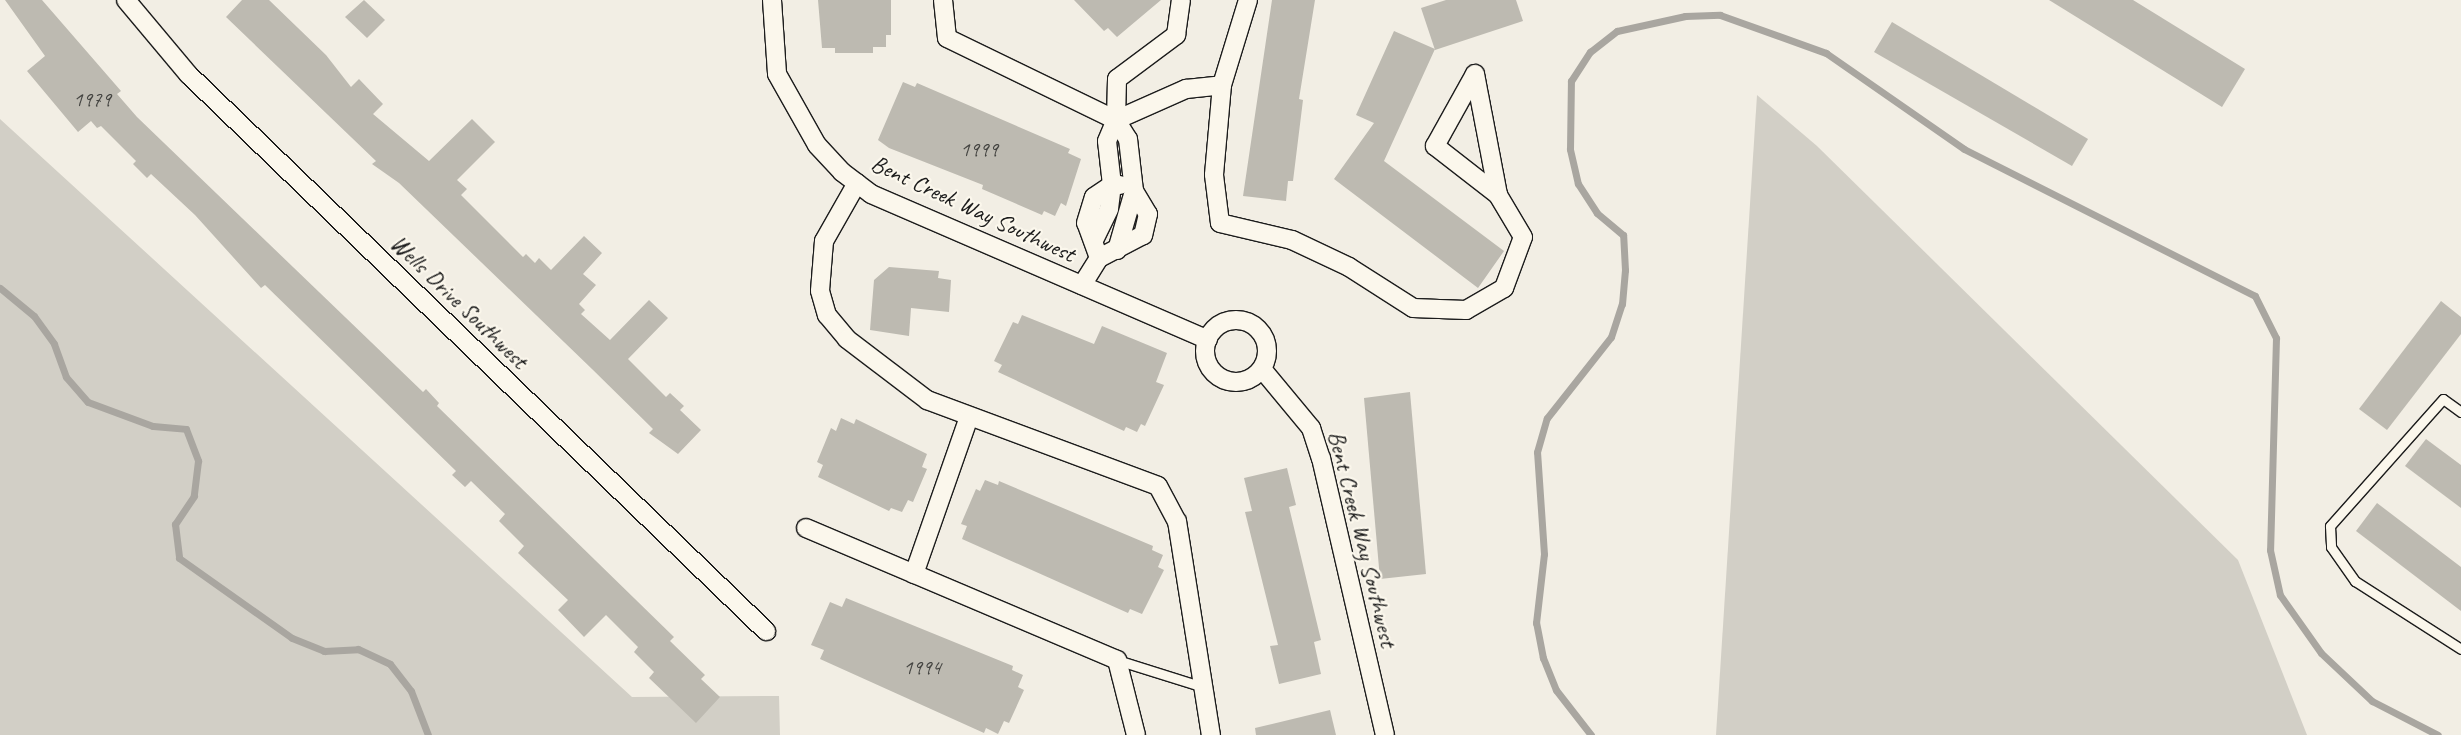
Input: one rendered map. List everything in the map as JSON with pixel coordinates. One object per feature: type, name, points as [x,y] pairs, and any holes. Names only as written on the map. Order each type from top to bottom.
[{"type":"street","name":"Wells Drive Southwest","points":[[126,0],[188,74],[766,631]]},
{"type":"street","name":"Bent Creek Way Southwest","points":[[772,0],[777,74],[817,145],[871,194],[1208,340]]},
{"type":"street","points":[[943,0],[947,38],[1116,120],[1128,139],[1133,188],[1117,250],[1098,258],[1082,285]]},
{"type":"street","points":[[1098,258],[1094,240],[1108,209],[1112,185],[1107,141],[1116,120],[1117,79],[1176,35],[1181,0]]},
{"type":"street","points":[[1248,0],[1222,85],[1214,175],[1220,222],[1292,240],[1349,267],[1413,308],[1466,310],[1504,288],[1523,237],[1498,195],[1435,146],[1474,74],[1487,125],[1498,195]]},
{"type":"street","points":[[1116,120],[1186,88],[1222,85]]},
{"type":"street","points":[[857,183],[824,241],[820,291],[827,315],[847,339],[882,368],[927,400],[968,417],[1158,486],[1177,521],[1211,735]]},
{"type":"street","points":[[1112,185],[1133,188]]},
{"type":"street","points":[[1229,321],[1250,323],[1266,342],[1262,369],[1243,381],[1228,381],[1215,373],[1207,360],[1208,340],[1229,321]]},
{"type":"street","name":"Bent Creek Way Southwest","points":[[1262,369],[1311,428],[1321,458],[1385,735]]},
{"type":"street","points":[[914,574],[968,417]]},
{"type":"street","points":[[806,528],[1117,660],[1136,735]]},
{"type":"lane","points":[[2461,412],[2444,399],[2330,526],[2331,547],[2355,581],[2461,649]]},
{"type":"lane","points":[[1117,660],[1204,687]]},
{"type":"shaded area","points":[[1757,95],[1817,146],[2238,560],[2307,735],[1716,735]]},
{"type":"shaded area","points":[[0,119],[632,697],[779,696],[780,735],[0,735]]},
{"type":"building","points":[[5,0],[42,0],[121,91],[117,94],[137,117],[423,392],[426,389],[439,403],[437,406],[674,637],[670,641],[705,675],[701,679],[720,697],[696,723],[649,678],[654,672],[634,652],[638,647],[606,615],[584,637],[558,610],[568,600],[518,553],[524,546],[499,521],[505,514],[471,481],[465,487],[452,475],[456,471],[265,285],[261,288],[195,215],[151,174],[147,178],[133,164],[136,161],[101,126],[97,128],[91,121],[78,132],[27,71],[45,56]]},
{"type":"building","points":[[242,0],[269,0],[326,55],[351,87],[359,79],[383,104],[373,114],[429,161],[472,119],[495,142],[457,180],[467,189],[461,195],[523,257],[526,254],[535,263],[539,258],[551,270],[584,236],[602,253],[583,274],[596,285],[579,304],[585,310],[581,314],[610,340],[649,300],[668,318],[628,359],[666,397],[670,393],[684,406],[680,410],[701,430],[678,454],[649,433],[653,429],[592,369],[399,183],[372,164],[376,161],[226,17]]},
{"type":"building","points":[[364,0],[385,20],[367,38],[345,17]]},
{"type":"building","points":[[818,0],[891,0],[891,35],[886,35],[886,47],[873,47],[873,53],[835,53],[835,48],[822,48]]},
{"type":"building","points":[[1074,0],[1161,0],[1117,37],[1108,28],[1104,31]]},
{"type":"building","points":[[1272,0],[1315,0],[1299,99],[1303,100],[1293,181],[1288,181],[1286,201],[1243,196]]},
{"type":"building","points":[[1446,0],[1516,0],[1523,21],[1435,50],[1421,8]]},
{"type":"building","points":[[2049,0],[2133,0],[2245,69],[2222,107]]},
{"type":"building","points":[[1892,22],[2088,139],[2072,166],[1874,52]]},
{"type":"building","points":[[1394,31],[1435,49],[1384,161],[1504,251],[1478,288],[1334,179],[1374,123],[1356,115]]},
{"type":"building","points":[[903,82],[915,87],[917,83],[1070,149],[1068,153],[1081,159],[1066,206],[1061,203],[1055,216],[1044,211],[1042,215],[982,189],[983,185],[889,148],[878,140]]},
{"type":"building","points":[[889,267],[939,271],[938,278],[951,280],[949,312],[911,308],[909,336],[870,330],[874,280]]},
{"type":"building","points":[[2441,301],[2461,317],[2461,334],[2387,430],[2359,409]]},
{"type":"building","points":[[1022,315],[1094,344],[1102,326],[1167,353],[1156,382],[1164,385],[1145,426],[1141,424],[1137,432],[1126,427],[1124,431],[998,372],[1002,365],[994,361],[1013,322],[1018,324]]},
{"type":"building","points":[[1410,392],[1426,574],[1380,579],[1364,398]]},
{"type":"building","points":[[841,418],[854,424],[856,419],[927,454],[922,467],[927,469],[913,502],[908,500],[902,512],[891,508],[889,511],[818,477],[823,465],[817,462],[831,428],[836,431]]},
{"type":"building","points":[[2426,439],[2461,465],[2461,508],[2405,466]]},
{"type":"building","points":[[1287,468],[1296,505],[1289,507],[1321,640],[1314,642],[1321,674],[1279,684],[1270,646],[1278,645],[1245,512],[1252,511],[1244,478]]},
{"type":"building","points":[[985,480],[998,485],[999,481],[1153,546],[1152,550],[1163,555],[1158,567],[1164,570],[1142,614],[1130,609],[1128,613],[962,539],[967,526],[961,524],[976,489],[980,491]]},
{"type":"building","points":[[2377,503],[2461,567],[2461,611],[2356,531]]},
{"type":"building","points":[[846,598],[1013,666],[1012,670],[1023,675],[1018,687],[1024,690],[1009,723],[1004,721],[998,734],[986,728],[984,733],[820,659],[824,650],[811,645],[830,602],[842,607]]},
{"type":"building","points":[[1330,710],[1336,735],[1256,735],[1255,728]]},
{"type":"waterway","points":[[1591,735],[1556,690],[1543,658],[1536,623],[1544,554],[1537,452],[1547,418],[1611,337],[1622,304],[1625,270],[1623,235],[1597,213],[1578,184],[1570,149],[1571,81],[1590,52],[1617,31],[1685,16],[1720,15],[1826,53],[1964,149],[2255,296],[2276,338],[2270,550],[2280,595],[2321,653],[2372,701],[2438,735]]},
{"type":"waterway","points":[[0,288],[34,316],[54,344],[66,377],[88,402],[153,426],[186,429],[198,461],[194,496],[175,524],[179,558],[292,638],[324,651],[358,649],[390,664],[411,691],[428,735]]}]
